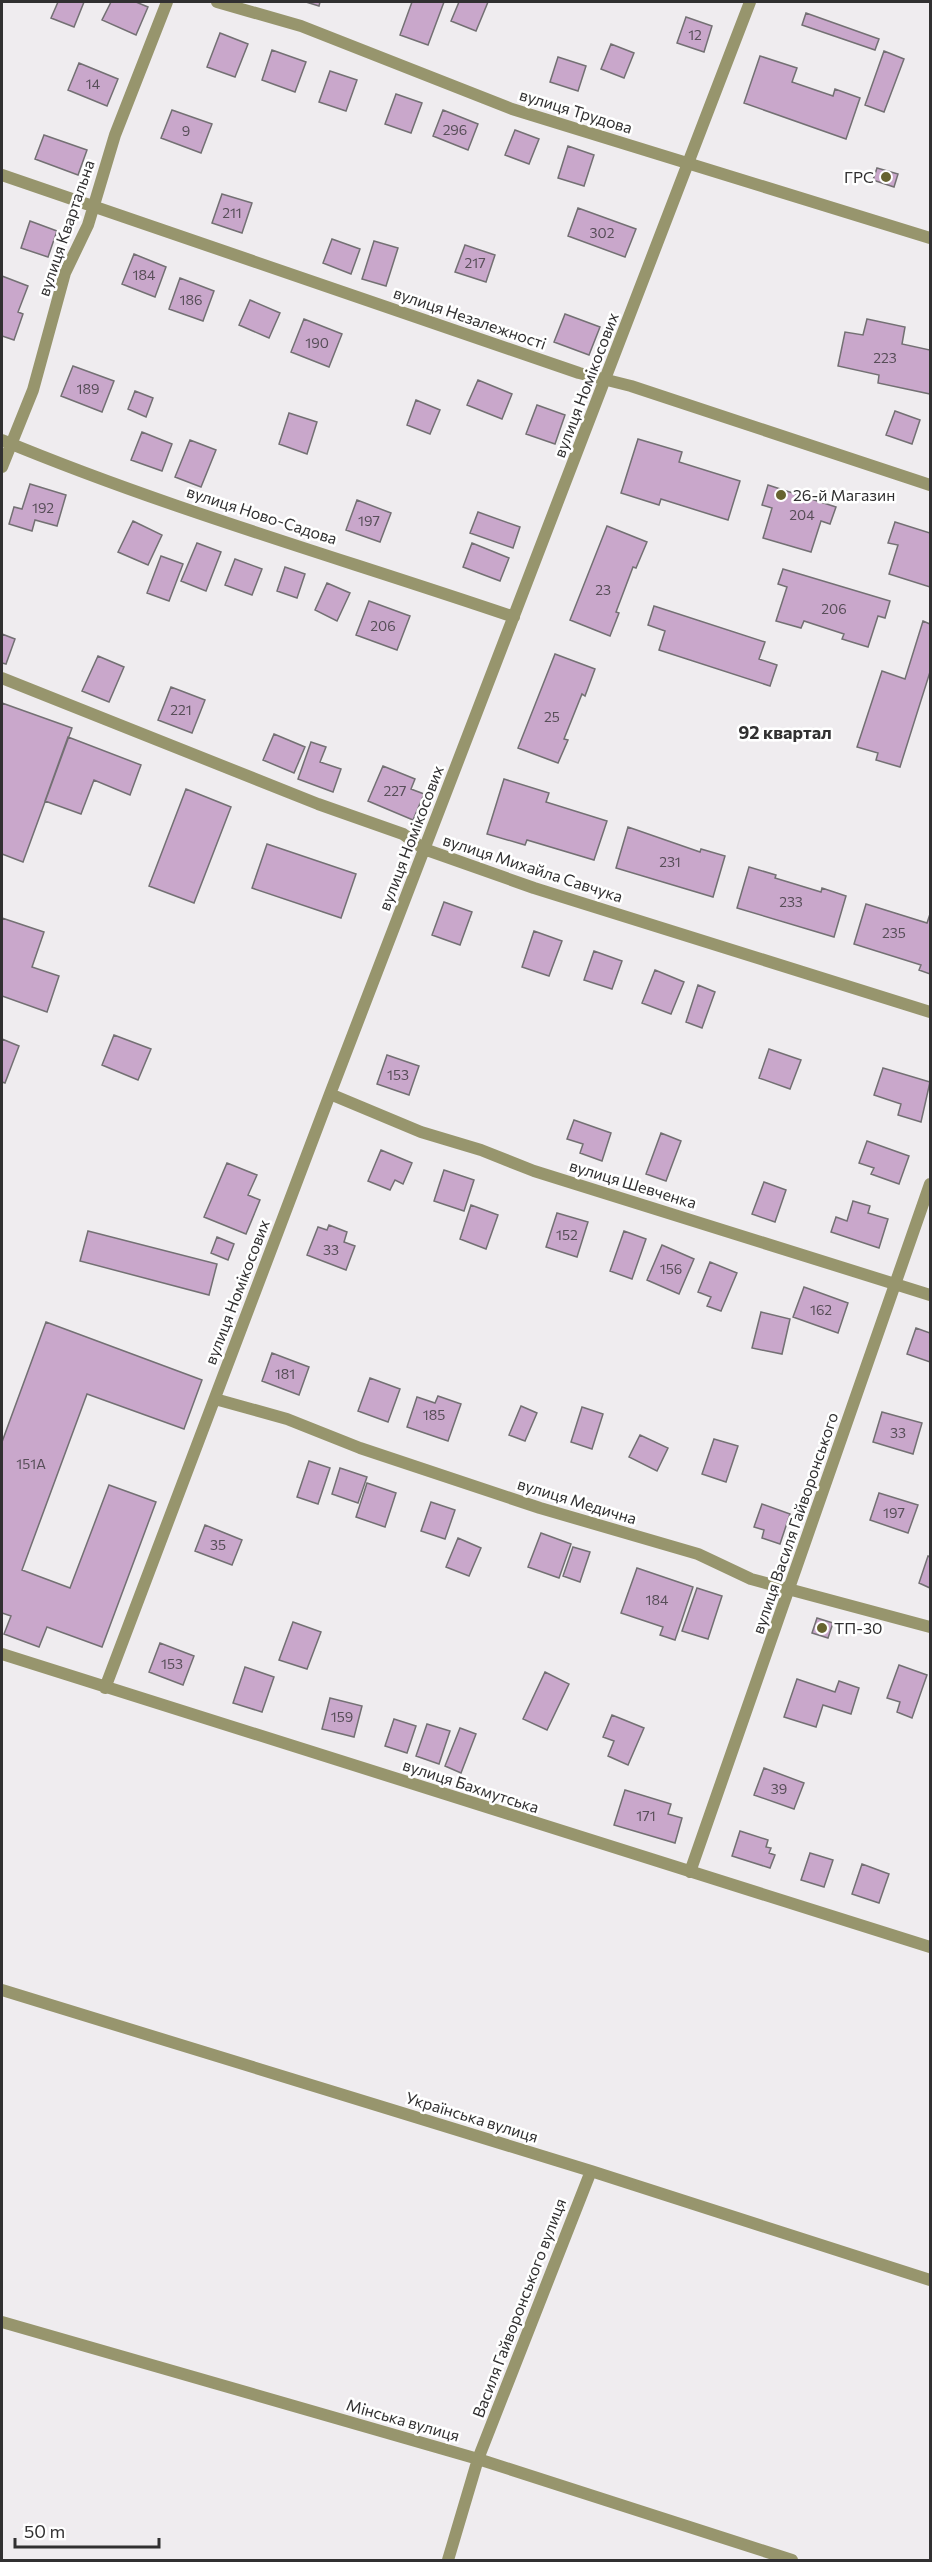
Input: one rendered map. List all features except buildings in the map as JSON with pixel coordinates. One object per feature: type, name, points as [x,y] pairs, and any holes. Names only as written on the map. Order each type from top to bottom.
[{"type":"street","name":"вулиця Квартальна","points":[[2,467],[6,442],[33,390],[65,273],[88,225],[115,135],[167,2]]},
{"type":"street","name":"вулиця Трудова","points":[[217,2],[301,26],[512,109],[930,238]]},
{"type":"street","name":"вулиця Номікосових","points":[[105,1688],[330,1094],[750,2]]},
{"type":"street","name":"вулиця Незалежності","points":[[2,175],[579,373],[930,484]]},
{"type":"street","name":"вулиця Ново-Садова","points":[[6,442],[266,537],[339,558],[514,617]]},
{"type":"street","name":"вулиця Михайла Савчука","points":[[2,678],[318,804],[403,834],[424,849],[534,888],[930,1012]]},
{"type":"street","name":"вулиця Шевченка","points":[[330,1094],[421,1132],[482,1150],[534,1172],[930,1294]]},
{"type":"street","name":"вулиця Василя Гайворонського","points":[[690,1872],[930,1184]]},
{"type":"street","name":"вулиця Медична","points":[[215,1399],[287,1419],[360,1448],[540,1508],[698,1554],[751,1579],[825,1601],[930,1627]]},
{"type":"street","name":"вулиця Бахмутська","points":[[2,1654],[930,1947]]},
{"type":"street","name":"Українська вулиця","points":[[2,1990],[591,2171],[930,2280]]},
{"type":"street","name":"Василя Гайворонського вулиця","points":[[448,2560],[478,2459],[591,2171]]},
{"type":"street","name":"Мінська вулиця","points":[[2,2322],[478,2459],[792,2560]]},
{"type":"place","name":"ГРС","points":[[886,177]]},
{"type":"place","name":"26-й Магазин","points":[[781,495]]},
{"type":"place","name":"ТП-30","points":[[822,1628]]},
{"type":"district","name":"92 квартал","points":[[785,733]]}]
